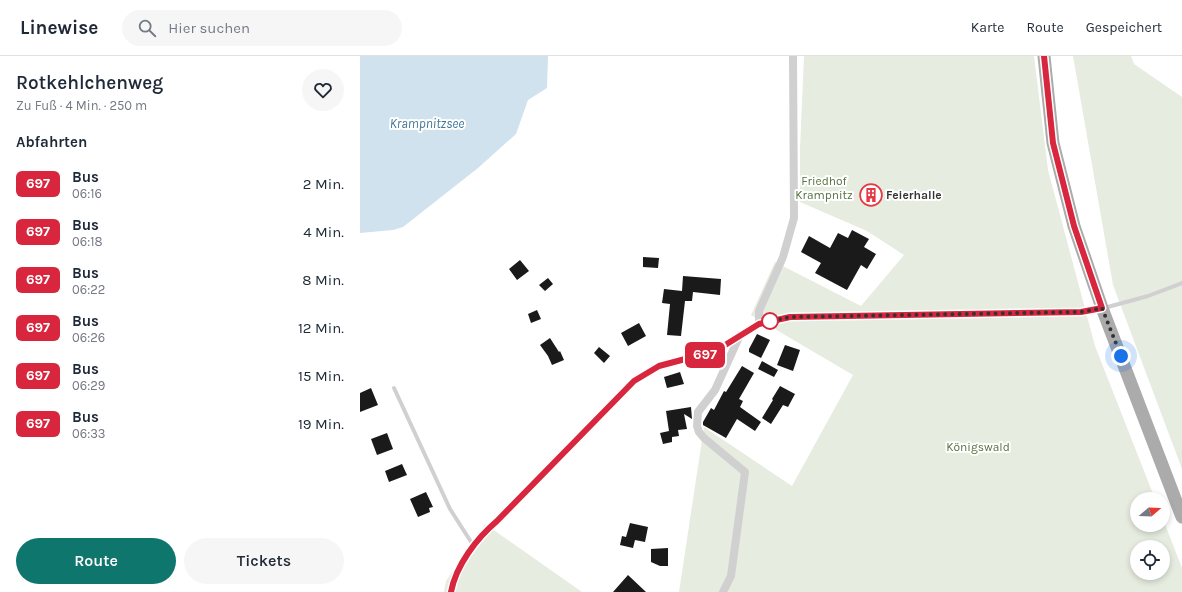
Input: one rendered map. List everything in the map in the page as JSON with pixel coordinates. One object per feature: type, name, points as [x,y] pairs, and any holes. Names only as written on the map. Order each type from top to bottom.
[{"type":"main road","points":[[1044,56],[1053,143],[1074,226],[1102,308],[1182,517]]},
{"type":"street","points":[[759,324],[759,311],[783,257],[794,218],[793,56]]},
{"type":"street","points":[[452,592],[453,580],[473,546],[485,532],[634,381],[659,366],[689,358],[709,355],[759,324],[790,317],[1081,312],[1102,308]]},
{"type":"street","points":[[723,592],[731,576],[745,472],[704,438],[699,432],[697,426],[698,412],[715,390],[741,335]]},
{"type":"lane","points":[[1102,308],[1148,296],[1182,283]]},
{"type":"lane","points":[[394,388],[450,509],[473,546]]},
{"type":"green space","name":"Königswald","points":[[804,56],[1034,56],[1048,170],[1095,346],[1152,492],[1130,492],[1130,532],[1168,532],[1182,568],[1182,592],[679,592],[704,427],[792,486],[853,375],[751,315],[775,262],[861,306],[904,255],[867,231],[800,202],[800,149]]},
{"type":"green space","points":[[1073,56],[1131,56],[1134,64],[1182,97],[1182,469],[1113,285]]},
{"type":"green space","points":[[485,524],[582,592],[444,592],[446,581]]},
{"type":"water","name":"Krampnitzsee","points":[[360,56],[548,56],[547,88],[528,100],[516,134],[478,168],[403,227],[393,230],[360,233]]},
{"type":"building","points":[[852,230],[869,239],[864,247],[876,254],[867,269],[861,265],[847,290],[815,273],[821,263],[801,252],[809,236],[830,248],[838,233],[848,238]]},
{"type":"building","points":[[643,257],[659,258],[658,268],[643,267]]},
{"type":"building","points":[[520,260],[529,271],[517,280],[509,269]]},
{"type":"building","points":[[683,276],[721,279],[720,295],[693,292],[692,301],[685,301],[681,336],[667,335],[670,304],[662,303],[664,289],[682,291]]},
{"type":"building","points":[[548,278],[553,284],[545,291],[539,285]]},
{"type":"building","points":[[537,310],[541,319],[531,323],[528,314]]},
{"type":"building","points":[[639,323],[646,336],[628,346],[621,333]]},
{"type":"building","points":[[757,334],[770,340],[761,358],[749,352],[749,349]]},
{"type":"building","points":[[550,338],[559,352],[560,351],[564,360],[552,365],[548,356],[540,345]]},
{"type":"building","points":[[785,345],[800,350],[793,371],[777,365]]},
{"type":"building","points":[[599,347],[610,356],[604,363],[594,353]]},
{"type":"building","points":[[762,361],[778,370],[774,377],[758,369]]},
{"type":"building","points":[[742,366],[754,373],[739,399],[743,401],[740,407],[761,422],[755,431],[737,419],[726,438],[703,425],[703,422],[711,408],[714,410],[724,391],[726,392]]},
{"type":"building","points":[[680,372],[684,384],[667,388],[664,377]]},
{"type":"building","points":[[780,386],[795,394],[788,407],[783,405],[771,424],[762,418]]},
{"type":"building","points":[[371,388],[378,405],[360,412],[360,393]]},
{"type":"building","points":[[691,407],[692,419],[684,414],[687,429],[678,430],[679,436],[672,437],[672,442],[663,444],[660,433],[669,431],[666,411]]},
{"type":"building","points":[[387,433],[393,449],[377,455],[371,439]]},
{"type":"building","points":[[402,464],[407,475],[389,482],[385,471]]},
{"type":"building","points":[[426,492],[433,507],[429,508],[430,512],[418,517],[410,499]]},
{"type":"building","points":[[630,523],[648,527],[645,542],[635,540],[633,548],[620,545],[622,536],[626,537]]},
{"type":"building","points":[[668,548],[668,566],[660,566],[651,562],[651,549]]},
{"type":"building","points":[[628,575],[646,592],[613,592]]},
{"type":"bus line","name":"697","points":[[451,592],[453,580],[473,546],[485,532],[634,381],[659,366],[689,358],[709,355],[759,324],[790,317],[1081,312],[1102,308],[1074,226],[1053,143],[1044,56]]},
{"type":"place","name":"Feierhalle","points":[[871,195]]},
{"type":"route","points":[[770,321],[768,322],[790,317],[1081,312],[1102,308],[1121,356]]},
{"type":"park label","name":"Friedhof Krampnitz","points":[[824,188]]}]
